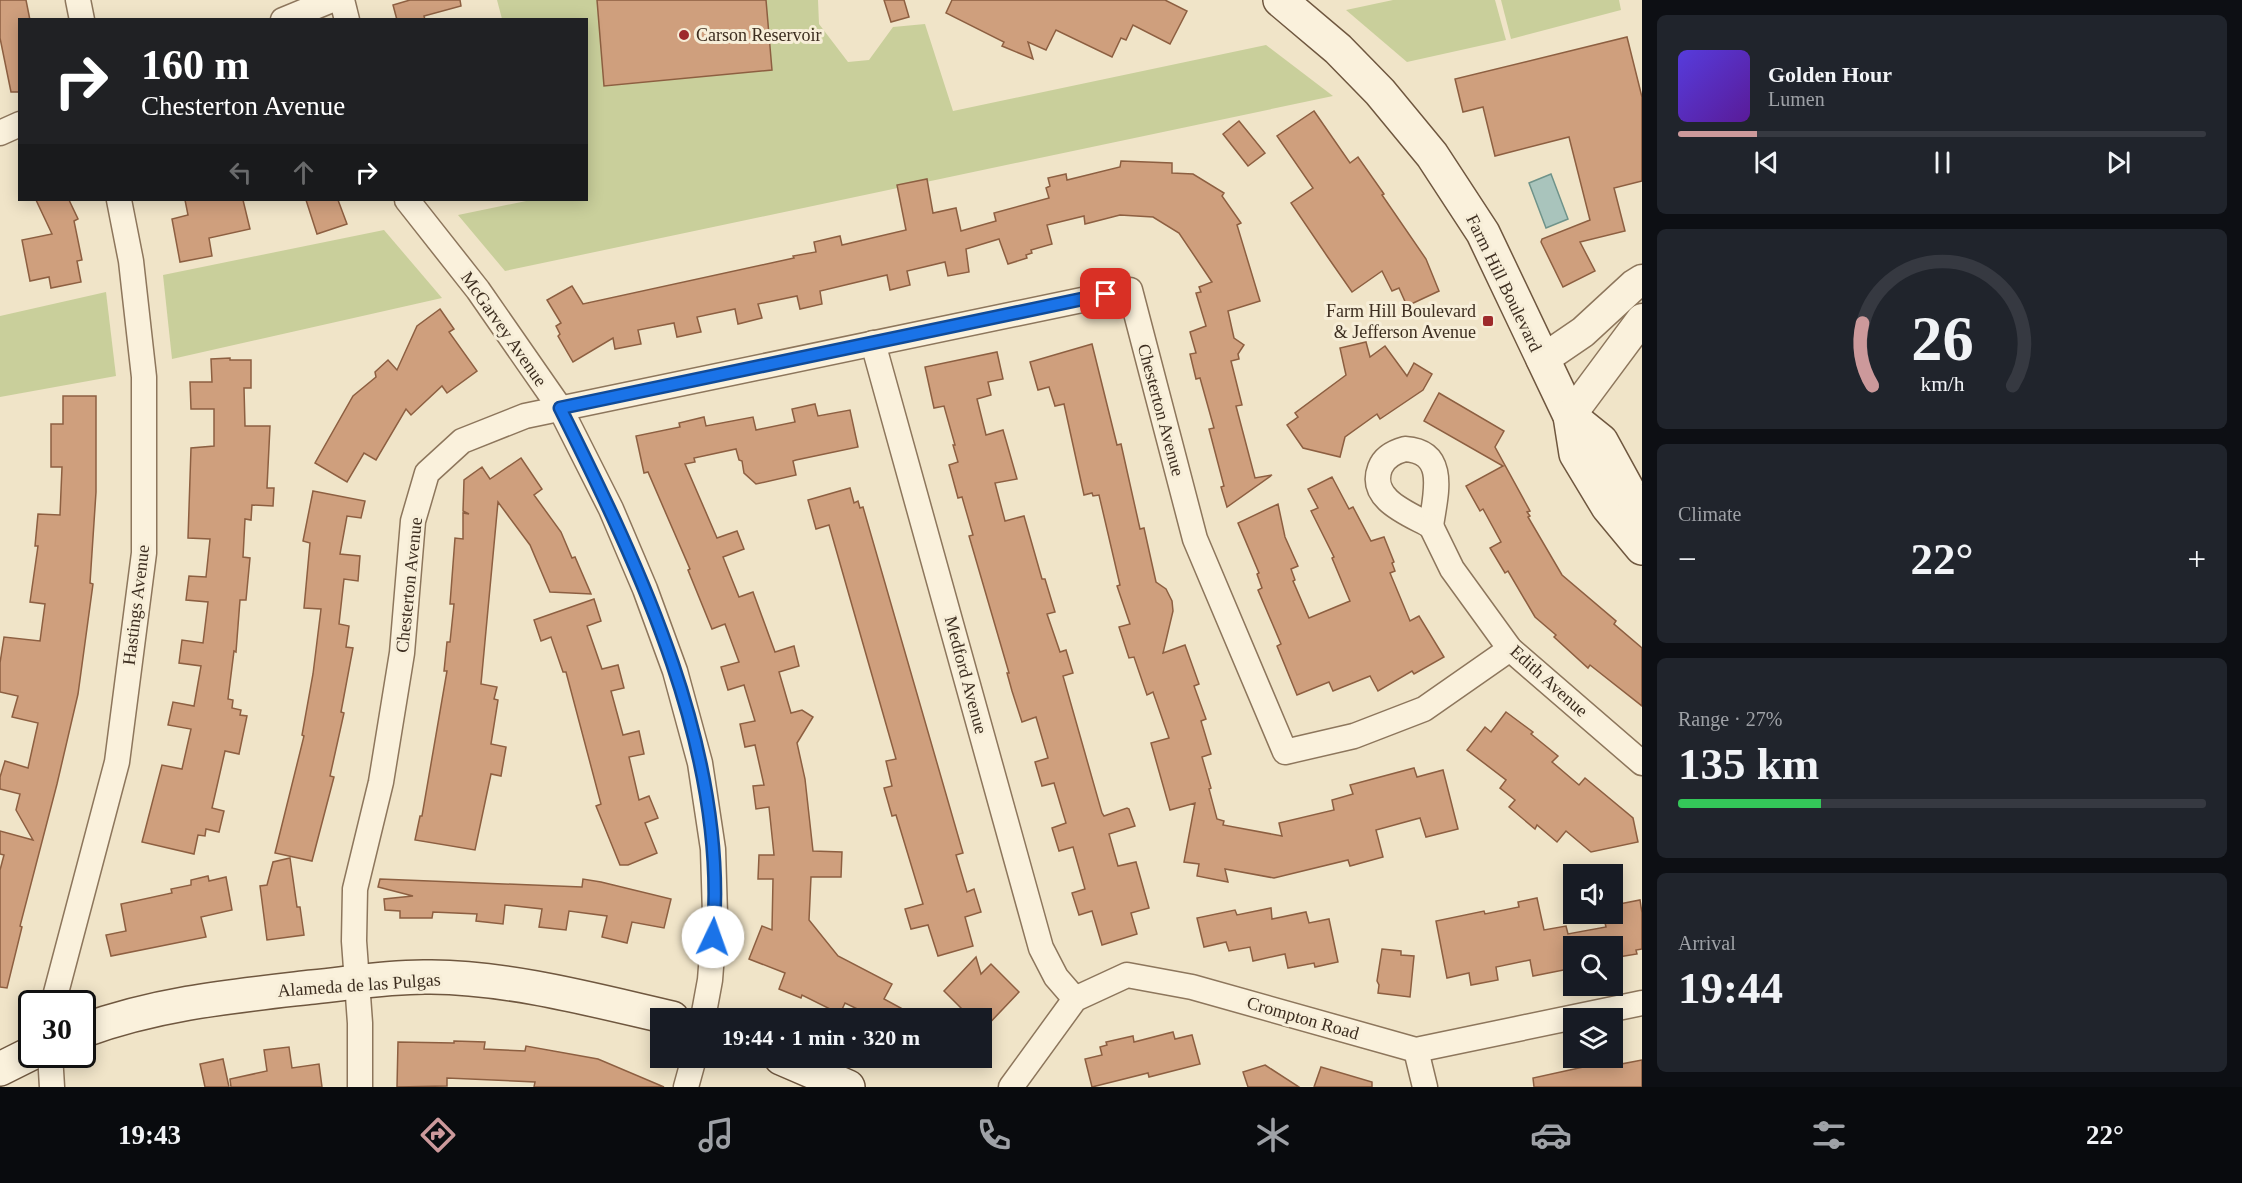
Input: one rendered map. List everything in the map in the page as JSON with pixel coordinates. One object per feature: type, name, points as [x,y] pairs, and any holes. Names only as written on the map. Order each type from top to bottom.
[{"type":"main road","name":"Farm Hill Boulevard","points":[[1280,0],[1338,49],[1380,92],[1432,155],[1483,233],[1570,416]]},
{"type":"main road","points":[[1570,416],[1601,441],[1629,492],[1642,508]]},
{"type":"main road","points":[[1570,416],[1576,454],[1608,507],[1642,548]]},
{"type":"main road","name":"Alameda de las Pulgas","points":[[96,1026],[202,999],[356,982],[430,977],[493,982],[567,992],[650,1013]]},
{"type":"main road","points":[[0,1069],[18,1060]]},
{"type":"main road","points":[[804,1068],[848,1087]]},
{"type":"street","points":[[78,0],[82,18]]},
{"type":"street","points":[[288,18],[332,0]]},
{"type":"street","points":[[342,0],[346,18]]},
{"type":"street","points":[[0,133],[18,125]]},
{"type":"street","name":"Hastings Avenue","points":[[57,990],[117,762],[144,553],[144,377],[131,261],[119,201]]},
{"type":"street","name":"McGarvey Avenue","points":[[408,201],[478,290],[560,408],[611,509],[645,589],[675,671],[700,762],[713,849],[715,915],[706,1008]]},
{"type":"street","points":[[1542,360],[1583,332],[1642,280]]},
{"type":"street","name":"Chesterton Avenue","points":[[360,1087],[360,1023],[354,940],[355,889],[381,782],[402,652],[413,520],[427,473],[462,441],[525,416],[1130,290],[1195,539],[1285,752],[1354,735],[1424,709],[1510,649]]},
{"type":"street","points":[[1570,416],[1642,319]]},
{"type":"street","name":"Medford Avenue","points":[[873,343],[1041,948],[1056,977],[1076,999]]},
{"type":"street","name":"Edith Avenue","points":[[1431,526],[1452,569],[1510,649],[1642,763]]},
{"type":"street","name":"Crompton Road","points":[[1011,1087],[1076,999],[1128,975],[1192,987],[1416,1050],[1642,1004]]},
{"type":"street","points":[[1416,1050],[1425,1087]]},
{"type":"street","points":[[51,1068],[52,1087]]},
{"type":"street","points":[[686,1087],[691,1068]]},
{"type":"green space","points":[[497,0],[597,0],[604,85],[772,70],[766,0],[818,0],[819,24],[848,62],[869,60],[893,27],[925,24],[953,111],[1266,45],[1333,96],[505,271],[458,215],[526,201],[588,201],[588,18],[502,18]]},
{"type":"green space","points":[[1393,0],[1495,0],[1506,40],[1407,62],[1346,10]]},
{"type":"green space","points":[[1501,0],[1619,0],[1621,10],[1511,39]]},
{"type":"green space","points":[[384,230],[442,298],[172,359],[163,275]]},
{"type":"green space","points":[[106,292],[116,376],[0,397],[0,316]]},
{"type":"water","points":[[1551,174],[1568,219],[1546,228],[1529,183]]},
{"type":"building","points":[[0,0],[26,0],[30,18],[18,18],[18,92],[11,92],[0,38]]},
{"type":"building","points":[[410,0],[460,0],[461,6],[424,16],[424,18],[396,18],[393,5]]},
{"type":"building","name":"Carson Reservoir","points":[[597,0],[766,0],[772,70],[604,86]]},
{"type":"building","points":[[884,0],[904,0],[909,17],[891,22]]},
{"type":"building","points":[[952,0],[1165,0],[1187,11],[1170,44],[1133,25],[1126,40],[1121,38],[1112,57],[1056,30],[1046,50],[1028,42],[1033,59],[1002,46],[1004,42],[946,13]]},
{"type":"building","points":[[1627,37],[1642,97],[1642,181],[1614,188],[1625,231],[1580,242],[1595,271],[1563,287],[1541,242],[1542,239],[1590,220],[1569,137],[1495,156],[1483,107],[1463,112],[1455,79]]},
{"type":"building","points":[[1314,111],[1350,163],[1358,157],[1384,194],[1382,195],[1426,259],[1439,291],[1407,306],[1399,288],[1392,291],[1382,271],[1352,292],[1327,256],[1291,203],[1313,188],[1277,136]]},
{"type":"building","points":[[1239,121],[1265,153],[1248,166],[1223,134]]},
{"type":"building","points":[[1121,161],[1172,163],[1172,173],[1193,174],[1224,193],[1222,196],[1241,223],[1237,225],[1260,301],[1228,311],[1234,338],[1244,345],[1238,354],[1239,359],[1231,361],[1242,405],[1236,406],[1255,478],[1272,475],[1227,507],[1209,429],[1214,428],[1200,378],[1196,379],[1190,354],[1196,353],[1190,332],[1206,326],[1196,293],[1201,292],[1199,287],[1212,282],[1179,233],[1153,217],[1120,215],[1085,224],[1084,216],[1047,225],[1052,244],[1031,250],[1032,253],[1026,255],[1027,258],[1008,264],[999,239],[966,249],[969,272],[948,276],[945,262],[907,271],[910,285],[890,290],[887,275],[820,291],[822,304],[800,309],[797,296],[758,304],[762,318],[738,324],[735,309],[697,317],[701,332],[677,337],[674,323],[638,330],[641,344],[615,349],[613,338],[573,362],[558,336],[560,334],[556,326],[561,323],[547,300],[572,286],[583,304],[794,258],[793,256],[816,252],[814,242],[840,236],[842,245],[906,230],[897,185],[927,179],[933,213],[956,208],[961,231],[996,221],[994,213],[1049,198],[1046,188],[1050,186],[1048,178],[1066,174],[1067,180],[1120,167]]},
{"type":"building","points":[[36,201],[69,201],[78,219],[74,221],[82,260],[77,261],[81,282],[51,288],[49,277],[30,281],[22,240],[52,234]]},
{"type":"building","points":[[185,201],[243,201],[250,229],[209,238],[212,256],[180,262],[172,219],[188,215]]},
{"type":"building","points":[[306,201],[338,201],[347,224],[317,234]]},
{"type":"building","points":[[440,309],[454,329],[449,332],[477,371],[447,393],[442,386],[411,415],[406,409],[376,460],[364,453],[347,482],[315,463],[353,396],[376,377],[375,372],[388,360],[397,370],[417,326]]},
{"type":"building","points":[[1366,342],[1370,357],[1385,346],[1407,376],[1414,363],[1432,374],[1423,390],[1380,419],[1377,414],[1345,437],[1340,457],[1303,448],[1287,425],[1298,417],[1295,413],[1346,375],[1340,348]]},
{"type":"building","points":[[1092,344],[1117,445],[1121,444],[1140,529],[1144,528],[1156,582],[1166,589],[1172,601],[1173,611],[1163,653],[1185,645],[1199,684],[1194,686],[1206,719],[1201,721],[1211,754],[1202,757],[1217,819],[1224,821],[1223,825],[1282,836],[1279,823],[1334,810],[1332,800],[1353,794],[1350,785],[1414,768],[1417,777],[1443,770],[1458,829],[1426,837],[1420,818],[1376,830],[1383,857],[1350,866],[1348,860],[1274,878],[1225,869],[1228,882],[1197,876],[1199,864],[1184,862],[1195,803],[1170,810],[1151,743],[1169,738],[1153,692],[1147,695],[1134,657],[1129,658],[1119,627],[1130,624],[1117,586],[1120,585],[1099,495],[1093,496],[1092,493],[1084,495],[1064,404],[1055,406],[1049,387],[1038,390],[1030,362]]},
{"type":"building","points":[[997,352],[1003,379],[988,382],[991,395],[977,399],[986,435],[1003,430],[1017,479],[995,483],[1005,521],[1024,516],[1042,579],[1045,579],[1055,612],[1047,614],[1060,652],[1066,650],[1073,673],[1063,676],[1102,813],[1104,816],[1127,808],[1135,826],[1109,834],[1118,866],[1136,862],[1149,908],[1131,913],[1137,934],[1102,945],[1092,911],[1079,915],[1072,893],[1085,889],[1073,847],[1059,851],[1052,828],[1066,823],[1054,783],[1042,786],[1035,762],[1048,758],[1036,717],[1022,722],[1012,691],[1007,673],[1009,673],[969,536],[973,535],[962,497],[958,498],[949,465],[958,462],[953,445],[955,445],[944,406],[934,408],[925,367]]},
{"type":"building","points":[[230,358],[230,360],[251,360],[251,388],[244,388],[245,426],[270,426],[267,488],[274,488],[273,506],[252,505],[251,520],[245,519],[243,557],[250,558],[246,600],[240,600],[236,652],[234,651],[228,699],[233,700],[232,708],[241,710],[240,715],[247,716],[239,754],[225,751],[212,808],[224,811],[219,832],[206,829],[205,836],[198,835],[194,854],[142,842],[162,765],[182,769],[191,729],[168,725],[173,702],[194,706],[201,666],[179,663],[182,640],[203,643],[208,602],[186,600],[189,576],[206,577],[210,539],[188,538],[191,448],[214,446],[214,409],[191,409],[190,382],[212,382],[211,359]]},
{"type":"building","points":[[1439,393],[1504,431],[1495,447],[1530,511],[1527,512],[1530,516],[1528,517],[1562,575],[1616,621],[1614,624],[1642,648],[1642,706],[1590,665],[1588,668],[1554,637],[1556,635],[1535,617],[1508,571],[1505,573],[1490,548],[1501,542],[1483,509],[1480,511],[1466,486],[1503,466],[1424,421]]},
{"type":"building","points":[[63,396],[96,396],[96,492],[90,583],[93,584],[78,694],[20,926],[22,927],[7,988],[0,987],[0,870],[4,855],[0,854],[0,831],[33,840],[16,810],[20,794],[0,789],[0,777],[5,761],[28,768],[38,723],[12,717],[18,696],[0,692],[0,663],[4,637],[40,641],[45,604],[30,602],[38,546],[35,546],[38,514],[60,515],[62,467],[51,467],[51,424],[63,424]]},
{"type":"building","points":[[815,404],[818,416],[850,410],[858,447],[793,461],[796,475],[756,484],[744,473],[742,461],[739,460],[736,449],[694,458],[695,462],[685,464],[717,538],[737,531],[744,549],[723,557],[739,597],[753,592],[775,652],[794,646],[799,666],[779,672],[791,713],[802,710],[813,717],[797,743],[805,779],[813,851],[842,852],[841,877],[811,877],[809,920],[838,956],[892,984],[884,999],[901,1008],[855,1008],[845,1003],[843,1008],[828,1008],[802,995],[801,998],[779,989],[785,973],[749,959],[762,926],[772,930],[773,879],[758,879],[759,855],[774,855],[769,807],[756,809],[753,786],[764,785],[755,745],[745,747],[740,724],[755,721],[744,685],[728,690],[721,667],[739,662],[725,624],[712,629],[688,570],[690,569],[648,472],[644,473],[636,436],[680,427],[679,423],[704,417],[706,426],[753,417],[756,430],[795,422],[792,409]]},
{"type":"building","points":[[521,458],[542,489],[534,495],[561,532],[591,594],[550,592],[530,545],[498,502],[481,684],[497,687],[494,699],[498,700],[491,744],[506,747],[501,776],[491,774],[475,850],[415,840],[420,816],[422,816],[447,671],[444,671],[454,604],[450,604],[455,538],[463,539],[463,513],[469,514],[463,511],[464,480],[482,467],[490,479]]},
{"type":"building","points":[[1332,477],[1349,509],[1353,507],[1371,541],[1384,537],[1394,562],[1392,563],[1395,571],[1390,573],[1410,621],[1419,616],[1444,657],[1414,674],[1412,671],[1378,691],[1370,676],[1333,691],[1329,682],[1297,695],[1277,646],[1281,644],[1258,590],[1262,588],[1257,574],[1259,573],[1238,523],[1278,504],[1285,537],[1298,566],[1291,569],[1295,580],[1293,581],[1309,618],[1350,601],[1332,558],[1334,557],[1311,511],[1318,508],[1308,489]]},
{"type":"building","points":[[850,488],[854,503],[858,501],[860,508],[863,507],[963,853],[956,855],[967,892],[974,889],[981,912],[965,917],[973,946],[938,956],[928,925],[911,929],[905,909],[923,904],[896,815],[892,816],[884,788],[892,786],[886,761],[896,759],[829,525],[816,529],[808,500]]},
{"type":"building","points":[[313,491],[365,501],[361,518],[347,516],[340,554],[360,556],[358,581],[344,579],[339,624],[349,626],[346,647],[353,648],[341,712],[344,713],[330,776],[334,777],[312,861],[275,853],[304,736],[302,735],[321,609],[304,608],[310,543],[303,541]]},
{"type":"building","points":[[594,599],[601,621],[587,626],[602,669],[618,665],[624,688],[611,691],[623,735],[639,731],[644,754],[629,757],[639,800],[649,796],[658,818],[645,823],[657,853],[628,865],[620,865],[596,806],[601,804],[566,672],[563,672],[551,637],[541,641],[534,620]]},
{"type":"building","points":[[1506,712],[1533,732],[1531,734],[1558,756],[1552,762],[1579,785],[1585,778],[1633,818],[1638,842],[1591,852],[1566,831],[1557,842],[1537,825],[1535,829],[1509,807],[1515,800],[1500,788],[1506,780],[1467,750],[1485,727],[1491,732]]},
{"type":"building","points":[[290,858],[297,907],[300,907],[304,935],[267,940],[260,886],[267,885],[273,862]]},
{"type":"building","points":[[208,876],[209,881],[226,877],[232,910],[201,917],[206,937],[111,956],[106,935],[126,931],[121,904],[172,893],[171,889],[191,885],[191,880]]},
{"type":"building","points":[[380,879],[582,887],[583,879],[671,899],[664,928],[632,922],[627,943],[602,937],[607,916],[569,911],[566,930],[539,927],[542,909],[505,905],[503,924],[476,921],[477,914],[433,912],[432,918],[400,918],[400,911],[385,910],[384,899],[413,896],[378,887]]},
{"type":"building","points":[[1537,898],[1544,930],[1566,926],[1568,934],[1606,927],[1605,924],[1623,924],[1623,903],[1640,900],[1642,949],[1636,950],[1637,954],[1623,956],[1623,936],[1563,936],[1563,970],[1533,976],[1530,960],[1496,967],[1498,980],[1471,985],[1469,973],[1447,978],[1436,921],[1484,911],[1485,914],[1519,907],[1518,902]]},
{"type":"building","points":[[1271,908],[1272,919],[1306,912],[1309,923],[1329,919],[1338,962],[1315,967],[1314,963],[1288,968],[1285,954],[1253,961],[1250,947],[1229,951],[1226,942],[1204,947],[1197,918],[1235,910],[1237,915]]},
{"type":"building","points":[[1382,949],[1401,951],[1401,955],[1414,956],[1410,997],[1378,993],[1377,981]]},
{"type":"building","points":[[976,957],[981,974],[991,964],[1019,992],[992,1020],[992,1008],[961,1008],[944,991]]},
{"type":"building","points":[[1173,1032],[1175,1039],[1192,1035],[1200,1064],[1149,1077],[1148,1073],[1092,1087],[1085,1059],[1102,1055],[1100,1047],[1107,1045],[1106,1042],[1133,1036],[1134,1042]]},
{"type":"building","points":[[454,1041],[485,1042],[484,1049],[525,1051],[526,1046],[598,1059],[664,1087],[534,1087],[535,1082],[447,1078],[447,1086],[397,1087],[398,1042],[454,1043]]},
{"type":"building","points":[[289,1047],[292,1068],[319,1064],[322,1087],[231,1087],[230,1079],[267,1071],[264,1050]]},
{"type":"building","points":[[223,1059],[229,1087],[205,1087],[200,1064]]},
{"type":"building","points":[[1642,1060],[1642,1087],[1534,1087],[1533,1078],[1579,1068],[1623,1068],[1623,1064]]},
{"type":"building","points":[[1265,1065],[1299,1087],[1248,1087],[1243,1072]]},
{"type":"building","points":[[1321,1067],[1372,1082],[1372,1087],[1314,1087]]},
{"type":"place","name":"Carson Reservoir","points":[[684,35]]},
{"type":"place","name":"Farm Hill Boulevard & Jefferson Avenue","points":[[1488,321]]},
{"type":"route","points":[[713,937],[715,915],[713,849],[700,762],[675,671],[645,589],[611,509],[560,408],[1106,294]]}]
